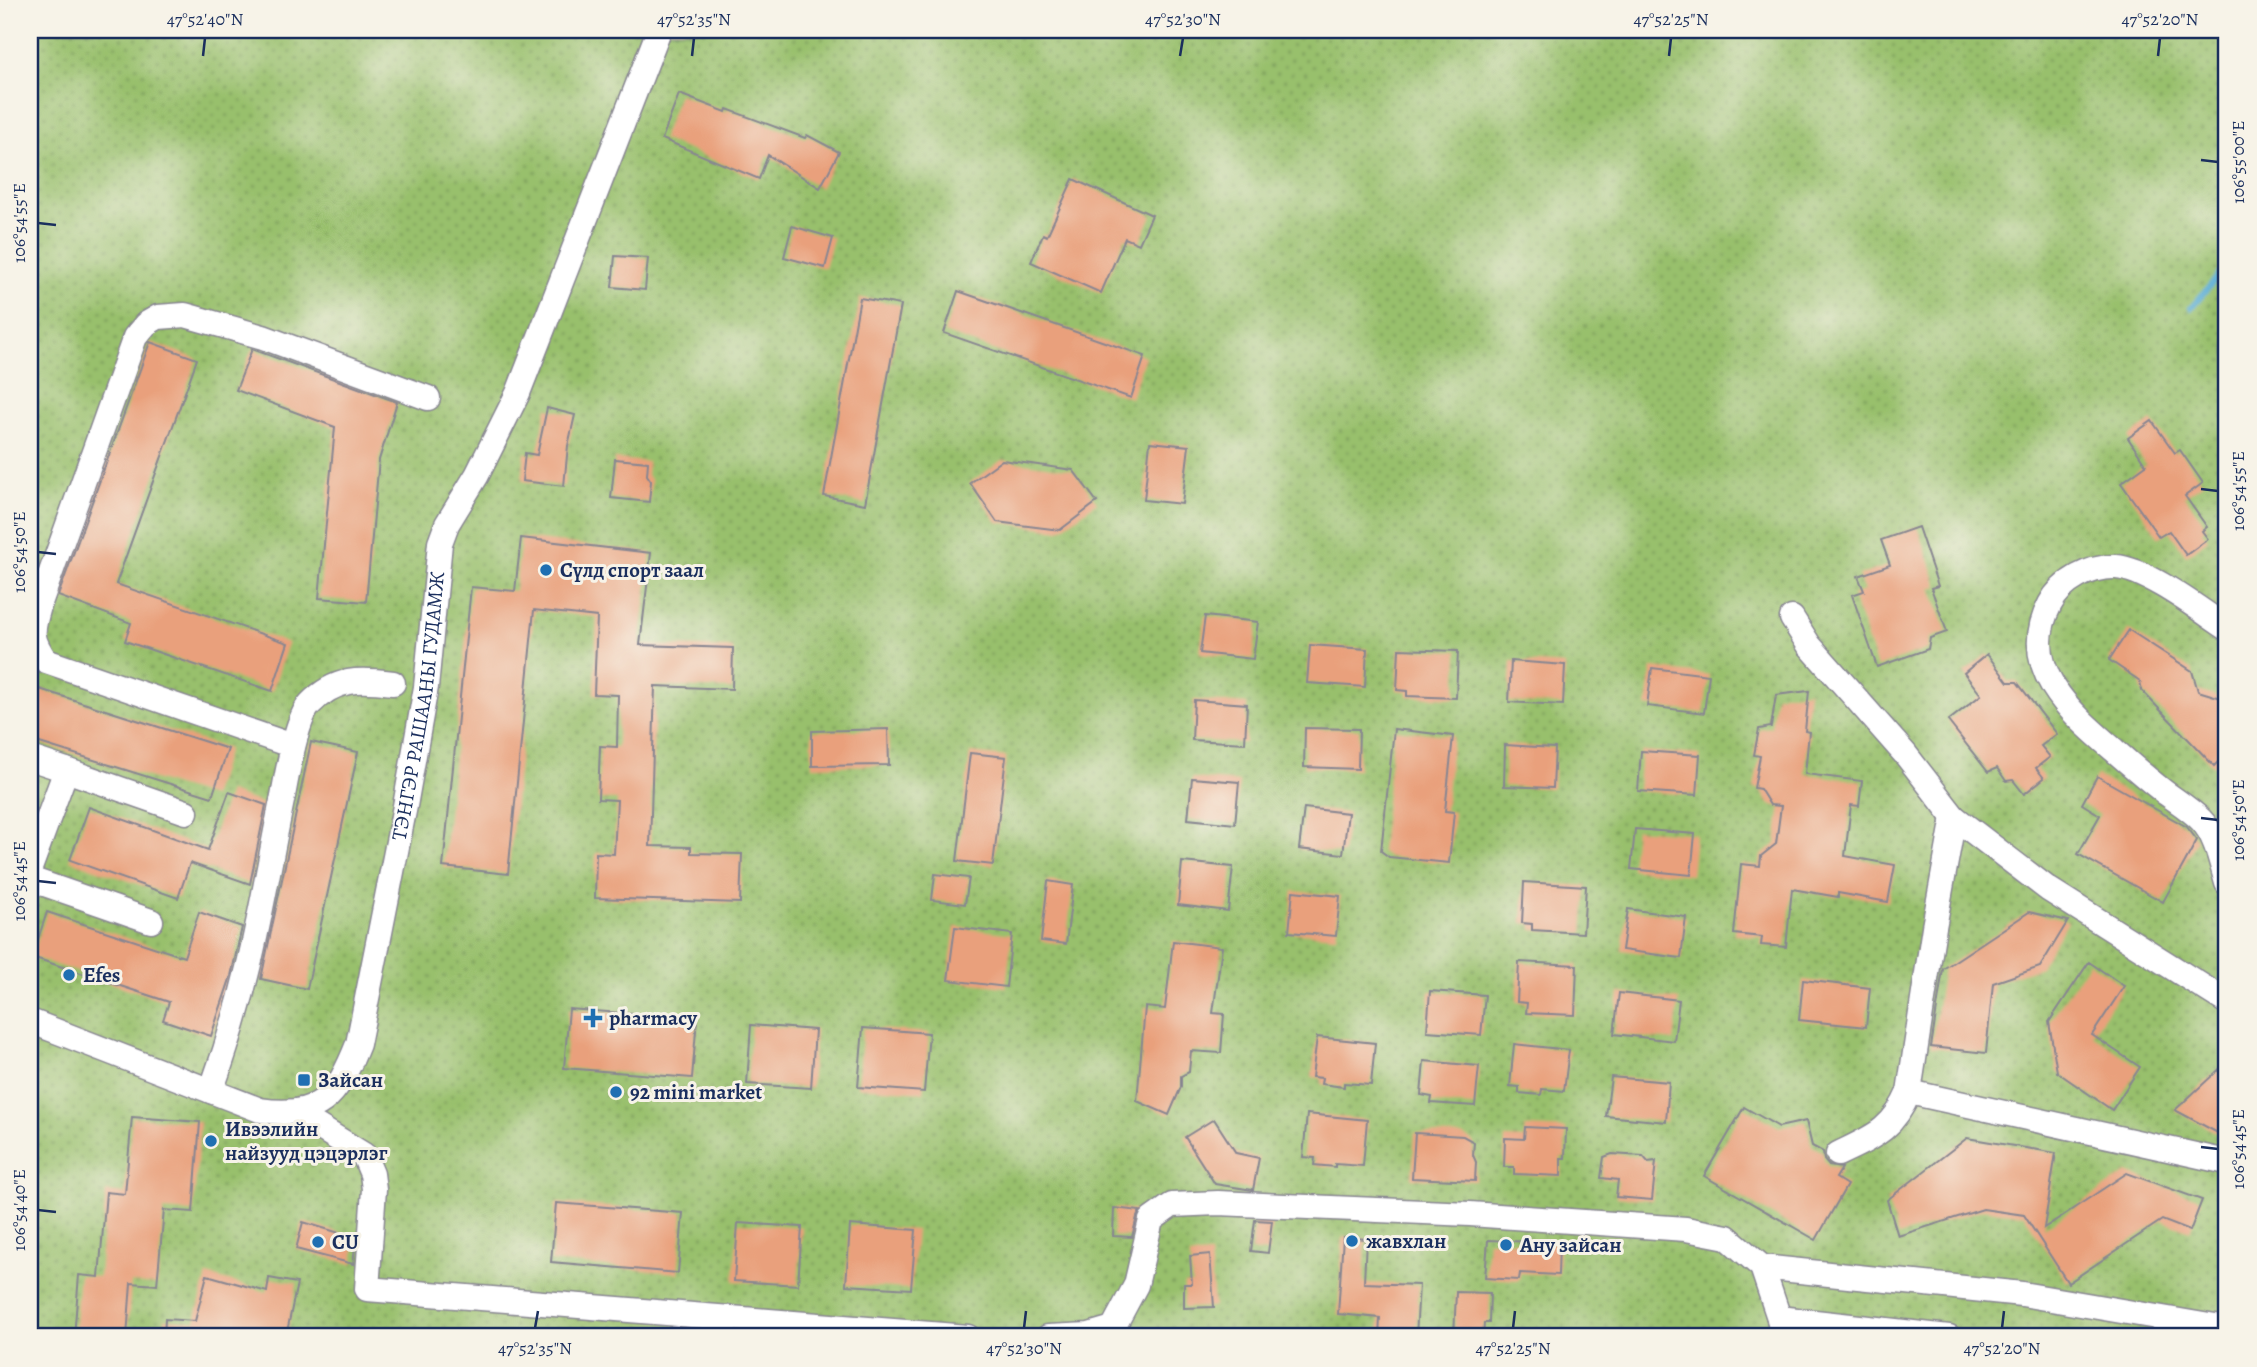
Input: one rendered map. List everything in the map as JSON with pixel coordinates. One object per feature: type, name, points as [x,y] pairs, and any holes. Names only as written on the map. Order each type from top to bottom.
[{"type":"street","name":"ТЭНГЭР РАШААНЫ ГУДАМЖ","points":[[296,1113],[317,1106],[331,1094],[351,1062],[358,1044],[426,687],[443,534],[497,437],[518,393],[659,30]]},
{"type":"street","points":[[293,746],[46,661],[33,640],[32,630],[40,603],[135,337],[146,324],[158,317],[185,315],[263,337],[428,398]]},
{"type":"street","points":[[2227,628],[2149,578],[2129,569],[2102,568],[2076,578],[2057,593],[2044,617],[2040,635],[2046,671],[2062,702],[2160,789],[2200,818],[2208,828],[2227,883]]},
{"type":"street","points":[[1792,618],[1810,645],[1906,755],[1954,817],[2048,889],[2227,1002]]},
{"type":"street","points":[[211,1091],[249,967],[293,746],[308,706],[336,685],[358,679],[393,683]]},
{"type":"street","points":[[30,758],[186,812]]},
{"type":"street","points":[[30,869],[66,770]]},
{"type":"street","points":[[1838,1154],[1886,1128],[1896,1118],[1909,1092],[1954,817]]},
{"type":"street","points":[[30,879],[152,921]]},
{"type":"street","points":[[30,1021],[260,1110],[296,1113],[364,1155],[372,1174],[374,1189],[367,1289],[910,1336],[968,1337]]},
{"type":"street","points":[[1909,1092],[2227,1162]]},
{"type":"street","points":[[1048,1337],[1089,1335],[1112,1328],[1136,1285],[1151,1220],[1172,1205],[1218,1203],[1289,1210],[1470,1214],[1686,1229],[1727,1237],[1762,1267],[1781,1327],[1949,1337]]},
{"type":"street","points":[[1762,1267],[2022,1294],[2227,1329]]},
{"type":"green space","points":[[30,30],[2227,30],[2227,1337],[30,1337]]},
{"type":"building","points":[[679,94],[805,138],[807,135],[839,152],[820,188],[768,155],[759,179],[662,139]]},
{"type":"building","points":[[1073,179],[1152,215],[1139,244],[1125,238],[1101,293],[1031,262],[1043,234],[1047,236]]},
{"type":"building","points":[[792,226],[833,238],[825,268],[784,257]]},
{"type":"building","points":[[615,256],[648,258],[645,290],[612,287]]},
{"type":"building","points":[[958,291],[1145,356],[1131,398],[944,333]]},
{"type":"building","points":[[860,298],[901,305],[865,504],[824,496]]},
{"type":"building","points":[[150,342],[197,359],[116,584],[288,643],[272,691],[125,641],[131,623],[58,596]]},
{"type":"building","points":[[252,349],[397,402],[379,460],[366,602],[319,598],[335,427],[236,390]]},
{"type":"building","points":[[547,408],[575,415],[568,446],[564,486],[522,481],[525,453],[537,455]]},
{"type":"building","points":[[2152,421],[2175,453],[2180,450],[2203,483],[2185,496],[2207,527],[2202,531],[2208,539],[2186,555],[2169,531],[2159,537],[2121,483],[2146,465],[2128,438]]},
{"type":"building","points":[[1150,442],[1189,446],[1182,504],[1144,500]]},
{"type":"building","points":[[615,459],[648,462],[647,475],[651,481],[649,502],[611,498]]},
{"type":"building","points":[[1002,460],[1073,470],[1097,502],[1060,530],[997,522],[970,483]]},
{"type":"building","points":[[1918,527],[1938,586],[1931,588],[1947,632],[1930,638],[1928,649],[1877,667],[1852,595],[1864,591],[1858,576],[1890,565],[1881,540]]},
{"type":"building","points":[[521,538],[651,553],[640,645],[733,648],[732,689],[655,686],[650,846],[691,847],[691,853],[742,854],[740,903],[595,898],[596,853],[614,854],[617,800],[598,799],[600,746],[617,747],[618,695],[594,694],[597,617],[534,610],[508,874],[443,867],[471,587],[515,591]]},
{"type":"building","points":[[1205,616],[1258,622],[1253,659],[1200,653]]},
{"type":"building","points":[[2129,630],[2192,671],[2198,691],[2221,698],[2227,704],[2227,753],[2214,766],[2142,691],[2140,681],[2109,660]]},
{"type":"building","points":[[1310,645],[1367,649],[1365,687],[1307,683]]},
{"type":"building","points":[[1399,649],[1458,651],[1456,698],[1407,696],[1407,691],[1397,690]]},
{"type":"building","points":[[1987,654],[2008,682],[2017,682],[2057,734],[2041,746],[2050,757],[2036,768],[2044,778],[2024,794],[2013,780],[2006,781],[1997,768],[1988,772],[1948,721],[1981,695],[1964,673]]},
{"type":"building","points":[[1511,661],[1565,665],[1563,705],[1509,702]]},
{"type":"building","points":[[1652,668],[1709,675],[1704,713],[1647,706]]},
{"type":"building","points":[[30,686],[228,749],[212,797],[30,740]]},
{"type":"building","points":[[1809,691],[1805,774],[1862,781],[1859,806],[1851,805],[1845,856],[1895,865],[1888,902],[1838,893],[1838,897],[1792,889],[1786,947],[1761,945],[1762,937],[1734,934],[1741,864],[1760,866],[1761,856],[1776,844],[1781,806],[1770,805],[1760,789],[1754,788],[1760,756],[1754,755],[1759,729],[1771,727],[1776,695]]},
{"type":"building","points":[[1194,700],[1247,704],[1245,743],[1192,740]]},
{"type":"building","points":[[1305,728],[1359,729],[1358,769],[1304,767]]},
{"type":"building","points":[[888,729],[889,765],[812,766],[812,731]]},
{"type":"building","points":[[1394,729],[1453,736],[1445,811],[1454,812],[1449,863],[1389,857],[1381,851]]},
{"type":"building","points":[[311,742],[358,752],[307,989],[261,979]]},
{"type":"building","points":[[1505,745],[1555,748],[1553,788],[1504,786]]},
{"type":"building","points":[[1641,751],[1700,755],[1697,795],[1638,791]]},
{"type":"building","points":[[970,753],[1006,757],[993,865],[957,861]]},
{"type":"building","points":[[2097,776],[2187,827],[2197,840],[2163,902],[2078,854],[2100,815],[2082,804]]},
{"type":"building","points":[[1192,778],[1239,782],[1235,824],[1188,819]]},
{"type":"building","points":[[229,792],[266,805],[250,884],[190,863],[178,898],[70,860],[89,807],[208,850]]},
{"type":"building","points":[[1304,808],[1348,813],[1343,854],[1299,849]]},
{"type":"building","points":[[1635,829],[1695,834],[1691,875],[1631,869]]},
{"type":"building","points":[[1182,862],[1233,867],[1228,911],[1178,905]]},
{"type":"building","points":[[935,874],[969,878],[965,904],[932,900]]},
{"type":"building","points":[[1048,881],[1073,885],[1066,944],[1041,941]]},
{"type":"building","points":[[1524,882],[1586,886],[1583,933],[1532,930],[1532,924],[1522,923]]},
{"type":"building","points":[[1293,891],[1340,896],[1336,936],[1289,932]]},
{"type":"building","points":[[1628,909],[1686,917],[1681,958],[1622,950]]},
{"type":"building","points":[[47,912],[184,957],[199,912],[242,927],[231,976],[211,1036],[163,1020],[169,1002],[32,957]]},
{"type":"building","points":[[2029,912],[2068,921],[2040,967],[1993,983],[1986,1053],[1931,1047],[1943,969]]},
{"type":"building","points":[[955,927],[1012,934],[1006,987],[948,980]]},
{"type":"building","points":[[1173,941],[1222,947],[1213,1013],[1224,1014],[1221,1053],[1191,1051],[1189,1072],[1181,1076],[1181,1087],[1169,1115],[1137,1101],[1145,1007],[1165,1009]]},
{"type":"building","points":[[1519,962],[1577,965],[1575,1015],[1526,1013],[1527,1003],[1517,1002]]},
{"type":"building","points":[[2089,962],[2124,986],[2092,1035],[2140,1067],[2112,1110],[2057,1072],[2049,1022]]},
{"type":"building","points":[[1803,980],[1870,988],[1866,1027],[1799,1020]]},
{"type":"building","points":[[1430,991],[1485,995],[1481,1035],[1427,1031]]},
{"type":"building","points":[[1619,993],[1679,1000],[1674,1041],[1614,1034]]},
{"type":"building","points":[[569,1009],[697,1019],[692,1078],[564,1068]]},
{"type":"building","points":[[751,1025],[815,1030],[811,1088],[747,1084]]},
{"type":"building","points":[[863,1028],[929,1033],[924,1092],[858,1087]]},
{"type":"building","points":[[1317,1037],[1375,1043],[1371,1085],[1344,1083],[1344,1087],[1321,1084],[1322,1078],[1312,1077]]},
{"type":"building","points":[[1514,1044],[1569,1050],[1564,1091],[1542,1089],[1541,1095],[1519,1093],[1519,1087],[1510,1086]]},
{"type":"building","points":[[1424,1061],[1479,1066],[1475,1106],[1431,1103],[1432,1097],[1421,1095]]},
{"type":"building","points":[[2227,1062],[2227,1138],[2175,1110]]},
{"type":"building","points":[[1611,1077],[1669,1082],[1666,1122],[1606,1116]]},
{"type":"building","points":[[1744,1107],[1779,1127],[1806,1121],[1812,1146],[1823,1152],[1824,1160],[1829,1166],[1842,1168],[1836,1178],[1847,1185],[1816,1240],[1704,1176]]},
{"type":"building","points":[[1307,1114],[1367,1120],[1363,1166],[1314,1165],[1315,1158],[1303,1157]]},
{"type":"building","points":[[132,1117],[200,1122],[193,1212],[164,1210],[157,1285],[131,1283],[127,1337],[74,1337],[79,1275],[99,1277],[106,1192],[125,1194]]},
{"type":"building","points":[[1214,1119],[1236,1153],[1259,1158],[1253,1190],[1215,1184],[1185,1137]]},
{"type":"building","points":[[1525,1127],[1566,1129],[1561,1176],[1514,1174],[1514,1167],[1504,1167],[1505,1138],[1524,1139]]},
{"type":"building","points":[[1415,1133],[1463,1136],[1474,1142],[1475,1181],[1412,1178]]},
{"type":"building","points":[[1967,1138],[2056,1153],[2044,1228],[2127,1173],[2202,1200],[2190,1231],[2162,1220],[2068,1283],[2024,1215],[1983,1209],[1898,1236],[1887,1200]]},
{"type":"building","points":[[1612,1154],[1643,1156],[1648,1162],[1656,1161],[1652,1200],[1616,1197],[1618,1180],[1601,1178],[1604,1157]]},
{"type":"building","points":[[556,1203],[683,1213],[678,1273],[551,1262]]},
{"type":"building","points":[[1114,1208],[1140,1211],[1132,1237],[1113,1236]]},
{"type":"building","points":[[1255,1220],[1272,1221],[1268,1253],[1251,1251]]},
{"type":"building","points":[[303,1222],[356,1238],[353,1264],[296,1249]]},
{"type":"building","points":[[738,1223],[802,1227],[798,1285],[734,1281]]},
{"type":"building","points":[[850,1225],[916,1230],[911,1289],[846,1285]]},
{"type":"building","points":[[1343,1237],[1366,1239],[1364,1283],[1419,1285],[1416,1337],[1379,1337],[1380,1318],[1338,1314]]},
{"type":"building","points":[[1488,1240],[1559,1243],[1558,1275],[1520,1273],[1519,1280],[1485,1278]]},
{"type":"building","points":[[1210,1254],[1214,1307],[1184,1308],[1184,1284],[1192,1284],[1190,1256]]},
{"type":"building","points":[[207,1275],[267,1292],[269,1278],[297,1283],[286,1337],[164,1337],[165,1319],[195,1321]]},
{"type":"building","points":[[1456,1292],[1490,1293],[1489,1323],[1484,1323],[1483,1337],[1454,1337]]},
{"type":"waterway","points":[[2191,308],[2227,266]]},
{"type":"place","name":"Сүлд спорт заал","points":[[546,570]]},
{"type":"place","name":"Efes","points":[[69,975]]},
{"type":"place","name":"pharmacy","points":[[593,1018]]},
{"type":"place","name":"Зайсан","points":[[304,1080]]},
{"type":"place","name":"92 mini market","points":[[616,1092]]},
{"type":"place","name":"Ивээлийн найзууд цэцэрлэг","points":[[211,1141]]},
{"type":"place","name":"жавхлан","points":[[1352,1241]]},
{"type":"place","name":"CU","points":[[318,1242]]},
{"type":"place","name":"Ану зайсан","points":[[1506,1245]]}]
